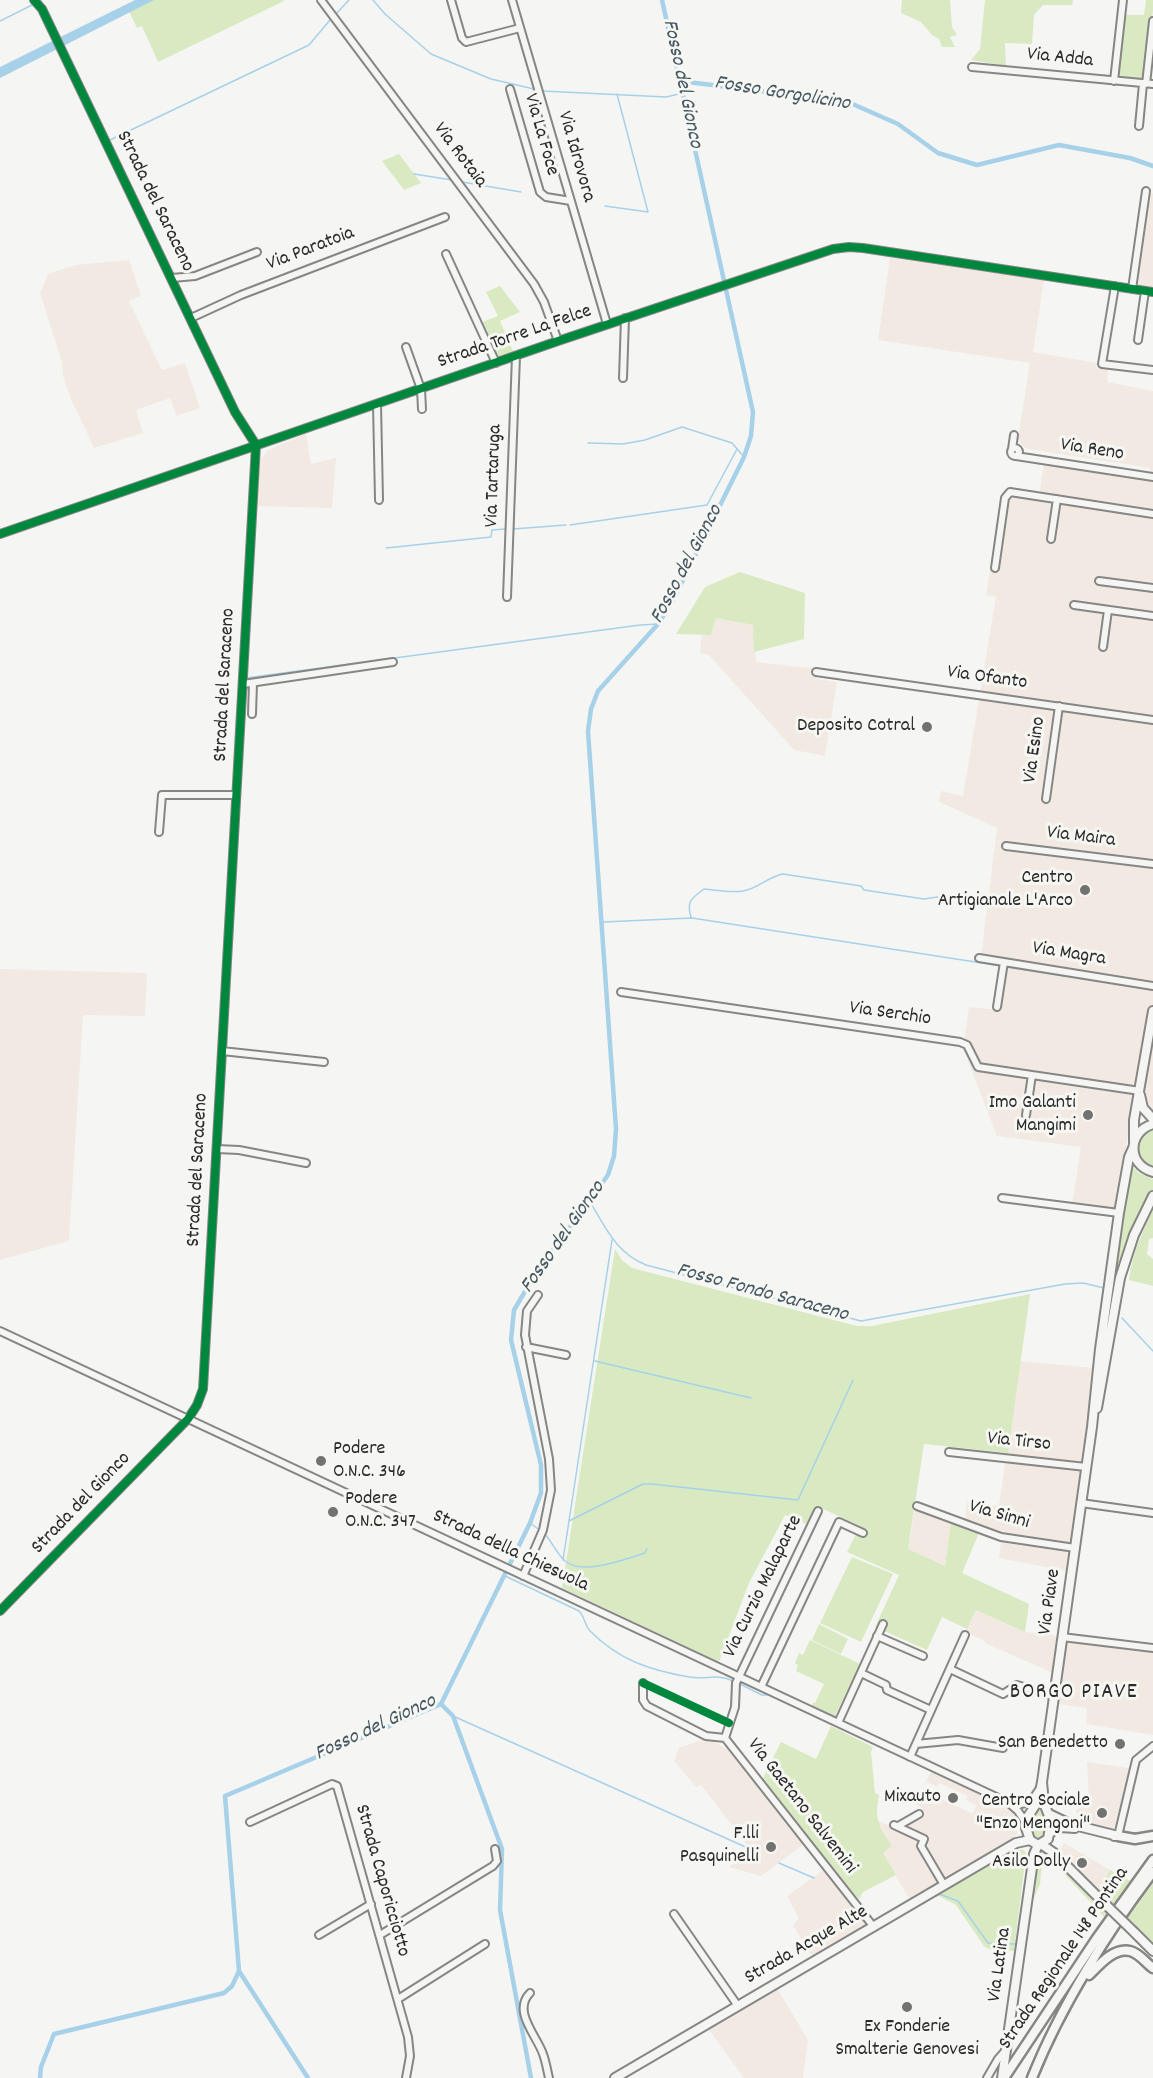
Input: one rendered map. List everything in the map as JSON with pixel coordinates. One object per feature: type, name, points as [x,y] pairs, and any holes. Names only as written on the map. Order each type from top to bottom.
[{"type":"highway","points":[[1118,1836],[1135,1839],[1153,1836]]},
{"type":"highway","name":"Strada Regionale 148 Pontina","points":[[1003,2078],[1097,1938],[1153,1860]]},
{"type":"highway","name":"Strada Regionale 148 Pontina","points":[[1032,2078],[1061,2014],[1075,1990],[1153,1874]]},
{"type":"highway","points":[[1075,1990],[1103,1961],[1118,1952],[1132,1952],[1153,1968]]},
{"type":"main road","name":"Via Piave","points":[[1026,1825],[1028,1815],[1040,1797],[1092,1427],[1095,1388],[1119,1214],[1133,1144],[1134,1120],[1153,1011]]},
{"type":"main road","points":[[1140,1090],[1143,1108],[1153,1119]]},
{"type":"main road","points":[[1153,1124],[1141,1130],[1133,1144],[1137,1163],[1153,1172]]},
{"type":"main road","name":"Via Piave","points":[[1092,1427],[1122,1271],[1136,1229],[1153,1196]]},
{"type":"main road","name":"Via Piave","points":[[1040,1841],[1051,1826],[1042,1782]]},
{"type":"main road","points":[[1034,1807],[1041,1806],[1070,1824],[1118,1836]]},
{"type":"main road","points":[[1026,1825],[1153,1951]]},
{"type":"main road","name":"Strada Acque Alte","points":[[615,2078],[1016,1843],[1023,1836],[1026,1825]]},
{"type":"main road","name":"Strada Acque Alte","points":[[1016,1843],[1040,1841]]},
{"type":"main road","name":"Via Latina","points":[[1003,2078],[1034,1858],[1040,1841]]},
{"type":"street","name":"Via Rotaia","points":[[321,0],[534,284],[544,302],[558,340]]},
{"type":"street","points":[[451,0],[462,38],[466,42],[520,28]]},
{"type":"street","name":"Via Idrovora","points":[[512,0],[607,324]]},
{"type":"street","points":[[1114,81],[1124,0]]},
{"type":"street","name":"Strada del Saraceno","points":[[36,2],[192,318],[235,412],[256,445],[204,1380],[199,1402],[188,1419]]},
{"type":"street","points":[[1140,126],[1153,21]]},
{"type":"street","name":"Via Adda","points":[[972,67],[1147,84]]},
{"type":"street","name":"Via La Foce","points":[[510,89],[540,192],[546,197],[571,201]]},
{"type":"street","points":[[1132,289],[1146,190]]},
{"type":"street","name":"Via Paratoia","points":[[192,318],[241,295],[445,217]]},
{"type":"street","name":"Strada Torre La Felce","points":[[0,534],[818,252],[849,247],[1153,292]]},
{"type":"street","points":[[172,278],[195,276],[257,252]]},
{"type":"street","points":[[446,254],[496,363]]},
{"type":"street","points":[[1115,286],[1102,364],[1153,370]]},
{"type":"street","points":[[1138,340],[1145,291]]},
{"type":"street","points":[[623,378],[626,318]]},
{"type":"street","points":[[406,347],[421,389],[422,409]]},
{"type":"street","name":"Via Tartaruga","points":[[507,597],[516,356]]},
{"type":"street","points":[[376,404],[379,500]]},
{"type":"street","name":"Via Reno","points":[[1014,438],[1016,451],[1027,457],[1153,477]]},
{"type":"street","points":[[995,568],[1005,498],[1008,494],[1014,492],[1153,514]]},
{"type":"street","points":[[1051,539],[1057,499]]},
{"type":"street","points":[[1099,581],[1153,588]]},
{"type":"street","points":[[1074,605],[1153,616]]},
{"type":"street","points":[[1103,647],[1108,610]]},
{"type":"street","points":[[243,684],[393,662]]},
{"type":"street","name":"Via Ofanto","points":[[816,672],[1153,720]]},
{"type":"street","points":[[252,714],[253,683]]},
{"type":"street","name":"Via Esino","points":[[1046,799],[1059,706]]},
{"type":"street","points":[[159,832],[162,795],[237,795]]},
{"type":"street","name":"Via Maira","points":[[1006,846],[1153,864]]},
{"type":"street","name":"Via Magra","points":[[979,958],[1153,986]]},
{"type":"street","points":[[997,1007],[1004,962]]},
{"type":"street","name":"Via Serchio","points":[[621,992],[960,1042],[967,1045],[978,1067],[1140,1090]]},
{"type":"street","points":[[222,1051],[324,1062]]},
{"type":"street","points":[[1026,1115],[1032,1075]]},
{"type":"street","points":[[217,1149],[238,1150],[306,1163]]},
{"type":"street","points":[[1002,1198],[1119,1214]]},
{"type":"street","points":[[523,1576],[543,1530],[551,1490],[548,1453],[524,1330],[530,1305],[538,1295]]},
{"type":"street","name":"Strada della Chiesuola","points":[[0,1332],[1007,1802],[1034,1807]]},
{"type":"street","points":[[526,1347],[566,1355]]},
{"type":"street","name":"Strada del Gionco","points":[[0,1611],[188,1419]]},
{"type":"street","name":"Via Tirso","points":[[949,1452],[1086,1467]]},
{"type":"street","points":[[1081,1503],[1153,1513]]},
{"type":"street","name":"Via Sinni","points":[[917,1506],[1001,1537],[1075,1548]]},
{"type":"street","name":"Via Curzio Malaparte","points":[[739,1677],[818,1512]]},
{"type":"street","points":[[761,1687],[839,1522],[863,1533]]},
{"type":"street","points":[[838,1723],[883,1624]]},
{"type":"street","points":[[910,1757],[966,1635]]},
{"type":"street","points":[[877,1636],[923,1656]]},
{"type":"street","points":[[1062,1637],[1153,1648]]},
{"type":"street","points":[[950,1669],[1003,1694],[1017,1685],[1054,1696]]},
{"type":"street","points":[[861,1673],[886,1685],[887,1690],[931,1710]]},
{"type":"street","name":"Via Gaetano Salvemini","points":[[725,1738],[734,1709],[735,1688],[739,1677]]},
{"type":"street","name":"Via Gaetano Salvemini","points":[[643,1683],[643,1700],[647,1706],[706,1736],[725,1738],[873,1926]]},
{"type":"street","points":[[916,1744],[958,1740],[1004,1748]]},
{"type":"street","points":[[1040,1841],[1057,1829],[1066,1827],[1112,1837],[1118,1836],[1136,1760],[1153,1746]]},
{"type":"street","points":[[1019,1806],[1032,1800],[1042,1782]]},
{"type":"street","name":"Strada Caporicciotto","points":[[250,1822],[331,1785],[336,1785],[410,2045],[406,2078]]},
{"type":"street","name":"Strada della Chiesuola","points":[[1007,1802],[1018,1811],[1026,1825]]},
{"type":"street","points":[[919,1814],[896,1826],[924,1839],[921,1846],[944,1885]]},
{"type":"street","points":[[380,1935],[494,1866],[496,1863],[495,1849]]},
{"type":"street","points":[[320,1935],[371,1904]]},
{"type":"street","points":[[674,1914],[738,2006]]},
{"type":"street","points":[[398,2000],[485,1944]]},
{"type":"street","points":[[530,1993],[524,2000],[524,2010],[528,2025],[544,2055],[549,2078]]},
{"type":"street","points":[[987,2078],[1005,2051]]},
{"type":"shaded area","points":[[1153,193],[1153,289],[1129,286],[1143,198]]},
{"type":"shaded area","points":[[890,258],[1044,280],[1033,352],[1097,363],[1096,368],[1108,370],[1107,382],[1153,391],[1153,1115],[1145,1103],[1144,1096],[1134,1095],[1116,1211],[1072,1205],[1081,1147],[997,1136],[963,1048],[969,1007],[1001,1010],[1007,961],[981,956],[997,828],[939,802],[941,791],[963,796],[996,597],[986,595],[1003,491],[1039,495],[1044,463],[1149,479],[1150,468],[1028,449],[1021,445],[1018,438],[1030,363],[878,340]]},
{"type":"shaded area","points":[[129,260],[141,296],[129,301],[162,370],[185,363],[200,408],[177,416],[170,398],[136,410],[143,433],[94,448],[71,399],[40,293],[48,274],[76,265]]},
{"type":"shaded area","points":[[306,434],[311,464],[336,458],[332,508],[257,506],[260,461],[268,450]]},
{"type":"shaded area","points":[[716,618],[753,625],[756,662],[817,669],[816,679],[837,682],[825,756],[794,750],[709,655],[700,653],[702,634],[711,634]]},
{"type":"shaded area","points":[[0,969],[147,973],[145,1016],[83,1015],[69,1241],[0,1260]]},
{"type":"shaded area","points":[[1020,1361],[1094,1368],[1067,1571],[999,1558],[1001,1542],[964,1528],[967,1502],[999,1506]]},
{"type":"shaded area","points":[[915,1510],[951,1522],[945,1566],[908,1549]]},
{"type":"shaded area","points":[[976,1610],[1025,1632],[1059,1636],[1067,1634],[1153,1646],[1153,1735],[1086,1724],[1087,1708],[1058,1704],[1062,1677],[965,1632]]},
{"type":"shaded area","points":[[707,1738],[727,1749],[804,1844],[761,1876],[729,1867],[751,1850],[701,1785],[696,1787],[674,1761],[679,1748]]},
{"type":"shaded area","points":[[1087,1762],[1130,1768],[1113,1832],[1079,1825],[1081,1819],[1075,1811],[1089,1802]]},
{"type":"shaded area","points":[[931,1771],[1009,1808],[1018,1819],[1017,1834],[1013,1839],[932,1886],[937,1895],[817,1965],[793,1925],[799,1918],[787,1896],[830,1865],[874,1920],[910,1900],[882,1853],[892,1846],[877,1820],[893,1827],[923,1808],[916,1805]],"holes":[[[927,1782],[937,1787],[939,1783],[967,1796],[966,1800],[976,1805],[973,1814],[923,1790]]]},
{"type":"shaded area","name":"Asilo Dolly","points":[[1064,1843],[1110,1870],[1098,1894],[1059,1856]]},
{"type":"shaded area","points":[[777,1988],[808,2040],[803,2078],[744,2078],[707,2027]]},
{"type":"green space","points":[[152,0],[284,1],[158,62],[142,26],[137,28],[129,11]]},
{"type":"green space","points":[[902,0],[950,0],[952,27],[957,35],[950,37],[955,47],[942,47],[939,39],[932,35],[921,22],[901,13]]},
{"type":"green space","points":[[985,0],[1073,0],[1072,5],[1043,5],[1034,15],[1032,44],[1005,43],[1006,66],[971,60],[980,49]]},
{"type":"green space","points":[[1146,0],[1153,0],[1153,10],[1145,82],[1117,80],[1125,15],[1144,15]]},
{"type":"green space","points":[[399,154],[421,183],[404,190],[382,161]]},
{"type":"green space","points":[[500,286],[520,312],[500,321],[513,351],[496,357],[480,323],[498,316],[486,292]]},
{"type":"green space","points":[[740,572],[805,593],[804,639],[754,652],[753,625],[716,618],[711,635],[676,634],[705,587]]},
{"type":"green space","points":[[1153,1129],[1153,1168],[1141,1160],[1137,1148],[1141,1136]]},
{"type":"green space","points":[[1129,1163],[1139,1173],[1153,1179],[1153,1190],[1128,1239],[1116,1273],[1102,1365]]},
{"type":"green space","points":[[1153,1210],[1153,1238],[1149,1239],[1147,1254],[1153,1259],[1153,1286],[1129,1280],[1135,1252]]},
{"type":"green space","points":[[615,1249],[622,1260],[632,1268],[857,1326],[872,1326],[1030,1294],[1008,1453],[924,1444],[908,1549],[945,1566],[951,1522],[979,1533],[962,1573],[1029,1604],[1025,1632],[976,1610],[967,1629],[942,1617],[927,1650],[875,1627],[899,1575],[847,1552],[860,1526],[817,1506],[809,1525],[785,1515],[749,1583],[719,1662],[562,1588]]},
{"type":"green space","points":[[852,1557],[893,1574],[861,1642],[820,1623]]},
{"type":"green space","points":[[819,1624],[848,1639],[841,1654],[812,1640]]},
{"type":"green space","points":[[810,1640],[860,1664],[834,1718],[811,1708],[824,1684],[796,1671],[798,1665],[795,1663],[799,1653],[803,1655]]},
{"type":"green space","points":[[831,1726],[873,1747],[871,1752],[875,1793],[879,1795],[877,1817],[892,1846],[883,1853],[896,1875],[863,1892],[859,1899],[851,1892],[763,1778],[781,1742],[816,1759]]},
{"type":"green space","points":[[1035,1809],[1044,1810],[1048,1822],[1044,1835],[1037,1838],[1031,1832],[1030,1820]]},
{"type":"green space","points":[[1042,1848],[1110,1915],[1106,1919],[1047,1855],[1043,1854],[1040,1884],[1034,1898],[1031,1897],[1038,1849]]},
{"type":"green space","points":[[1020,1849],[1026,1854],[1014,1951],[989,1949],[984,1946],[956,1905],[937,1895]]},
{"type":"green space","points":[[1110,1870],[1134,1883],[1115,1909],[1098,1894]]},
{"type":"green space","points":[[1153,1883],[1153,1947],[1126,1920]]},
{"type":"water","points":[[135,0],[154,0],[0,78],[0,67]]},
{"type":"waterway","points":[[335,15],[349,0]]},
{"type":"waterway","points":[[373,0],[385,14],[431,54],[491,79],[534,89]]},
{"type":"waterway","name":"Fosso del Gionco","points":[[40,2078],[41,2067],[54,2034],[224,1993],[232,1986],[239,1971],[225,1796],[441,1704],[530,1523],[541,1493],[541,1465],[511,1340],[514,1310],[536,1273],[608,1175],[614,1156],[616,1129],[588,731],[591,709],[598,691],[658,624],[672,602],[744,457],[751,436],[753,412],[662,0]]},
{"type":"waterway","points":[[0,21],[34,4]]},
{"type":"waterway","points":[[110,140],[309,45],[330,20]]},
{"type":"waterway","name":"Fosso Gorgolicino","points":[[680,81],[848,102],[898,124],[938,153],[977,165],[1059,145],[1130,158],[1153,166]]},
{"type":"waterway","points":[[542,91],[666,97],[683,93]]},
{"type":"waterway","points":[[605,206],[648,212],[617,94]]},
{"type":"waterway","points":[[414,174],[452,180]]},
{"type":"waterway","points":[[462,182],[521,192]]},
{"type":"waterway","points":[[588,443],[623,444],[645,440],[682,427],[732,443],[744,457]]},
{"type":"waterway","points":[[570,525],[707,505],[737,449]]},
{"type":"waterway","points":[[513,529],[566,525]]},
{"type":"waterway","points":[[386,548],[491,537],[492,530],[505,529]]},
{"type":"waterway","points":[[246,678],[658,624]]},
{"type":"waterway","points":[[691,917],[689,907],[691,900],[704,889],[743,891],[783,874],[861,886],[864,890],[924,899],[937,897],[987,901]]},
{"type":"waterway","points":[[603,922],[692,918],[1001,966]]},
{"type":"waterway","points":[[1006,967],[1150,989]]},
{"type":"waterway","name":"Fosso Fondo Saraceno","points":[[590,1202],[619,1247],[646,1265],[861,1321],[1065,1284],[1083,1283],[1104,1288]]},
{"type":"waterway","points":[[563,1560],[612,1240]]},
{"type":"waterway","name":"Fosso Fondo Saraceno","points":[[1122,1318],[1153,1351]]},
{"type":"waterway","points":[[595,1361],[751,1398]]},
{"type":"waterway","points":[[569,1521],[643,1484],[798,1500],[853,1380]]},
{"type":"waterway","points":[[530,1523],[541,1531]]},
{"type":"waterway","points":[[545,1534],[565,1561],[582,1567],[616,1562],[645,1553],[647,1549]]},
{"type":"waterway","points":[[503,1575],[579,1611],[590,1631],[612,1649],[635,1662],[689,1677],[722,1677],[733,1681]]},
{"type":"waterway","points":[[740,1684],[762,1695],[767,1695]]},
{"type":"waterway","points":[[441,1704],[453,1716],[502,1849],[500,1910],[531,2078]]},
{"type":"waterway","points":[[811,1706],[838,1718]]},
{"type":"waterway","points":[[453,1716],[750,1849]]},
{"type":"waterway","points":[[779,1863],[814,1878]]},
{"type":"waterway","points":[[939,1894],[958,1901],[988,1943],[1015,1944]]},
{"type":"waterway","points":[[239,1971],[308,2078]]},
{"type":"cycle path","points":[[0,1611],[188,1419],[203,1389],[256,445],[235,412],[42,9],[34,0]]},
{"type":"cycle path","points":[[0,534],[558,341],[833,249],[863,248],[1153,292]]},
{"type":"cycle path","points":[[643,1683],[729,1723]]},
{"type":"place","name":"Deposito Cotral","points":[[927,727]]},
{"type":"place","name":"Centro Artigianale L'Arco","points":[[1085,890]]},
{"type":"place","name":"Imo Galanti Mangimi","points":[[1088,1115]]},
{"type":"place","name":"Podere O.N.C. 346","points":[[321,1461]]},
{"type":"place","name":"Podere O.N.C. 347","points":[[333,1512]]},
{"type":"place","name":"San Benedetto","points":[[1120,1744]]},
{"type":"place","name":"Mixauto","points":[[953,1798]]},
{"type":"place","name":"Centro Sociale \"Enzo Mengoni\"","points":[[1102,1813]]},
{"type":"place","name":"F.lli Pasquinelli","points":[[771,1847]]},
{"type":"place","name":"Asilo Dolly","points":[[1082,1863]]},
{"type":"place","name":"Ex Fonderie Smalterie Genovesi","points":[[907,2007]]},
{"type":"district","name":"BORGO PIAVE","points":[[1074,1694]]}]
